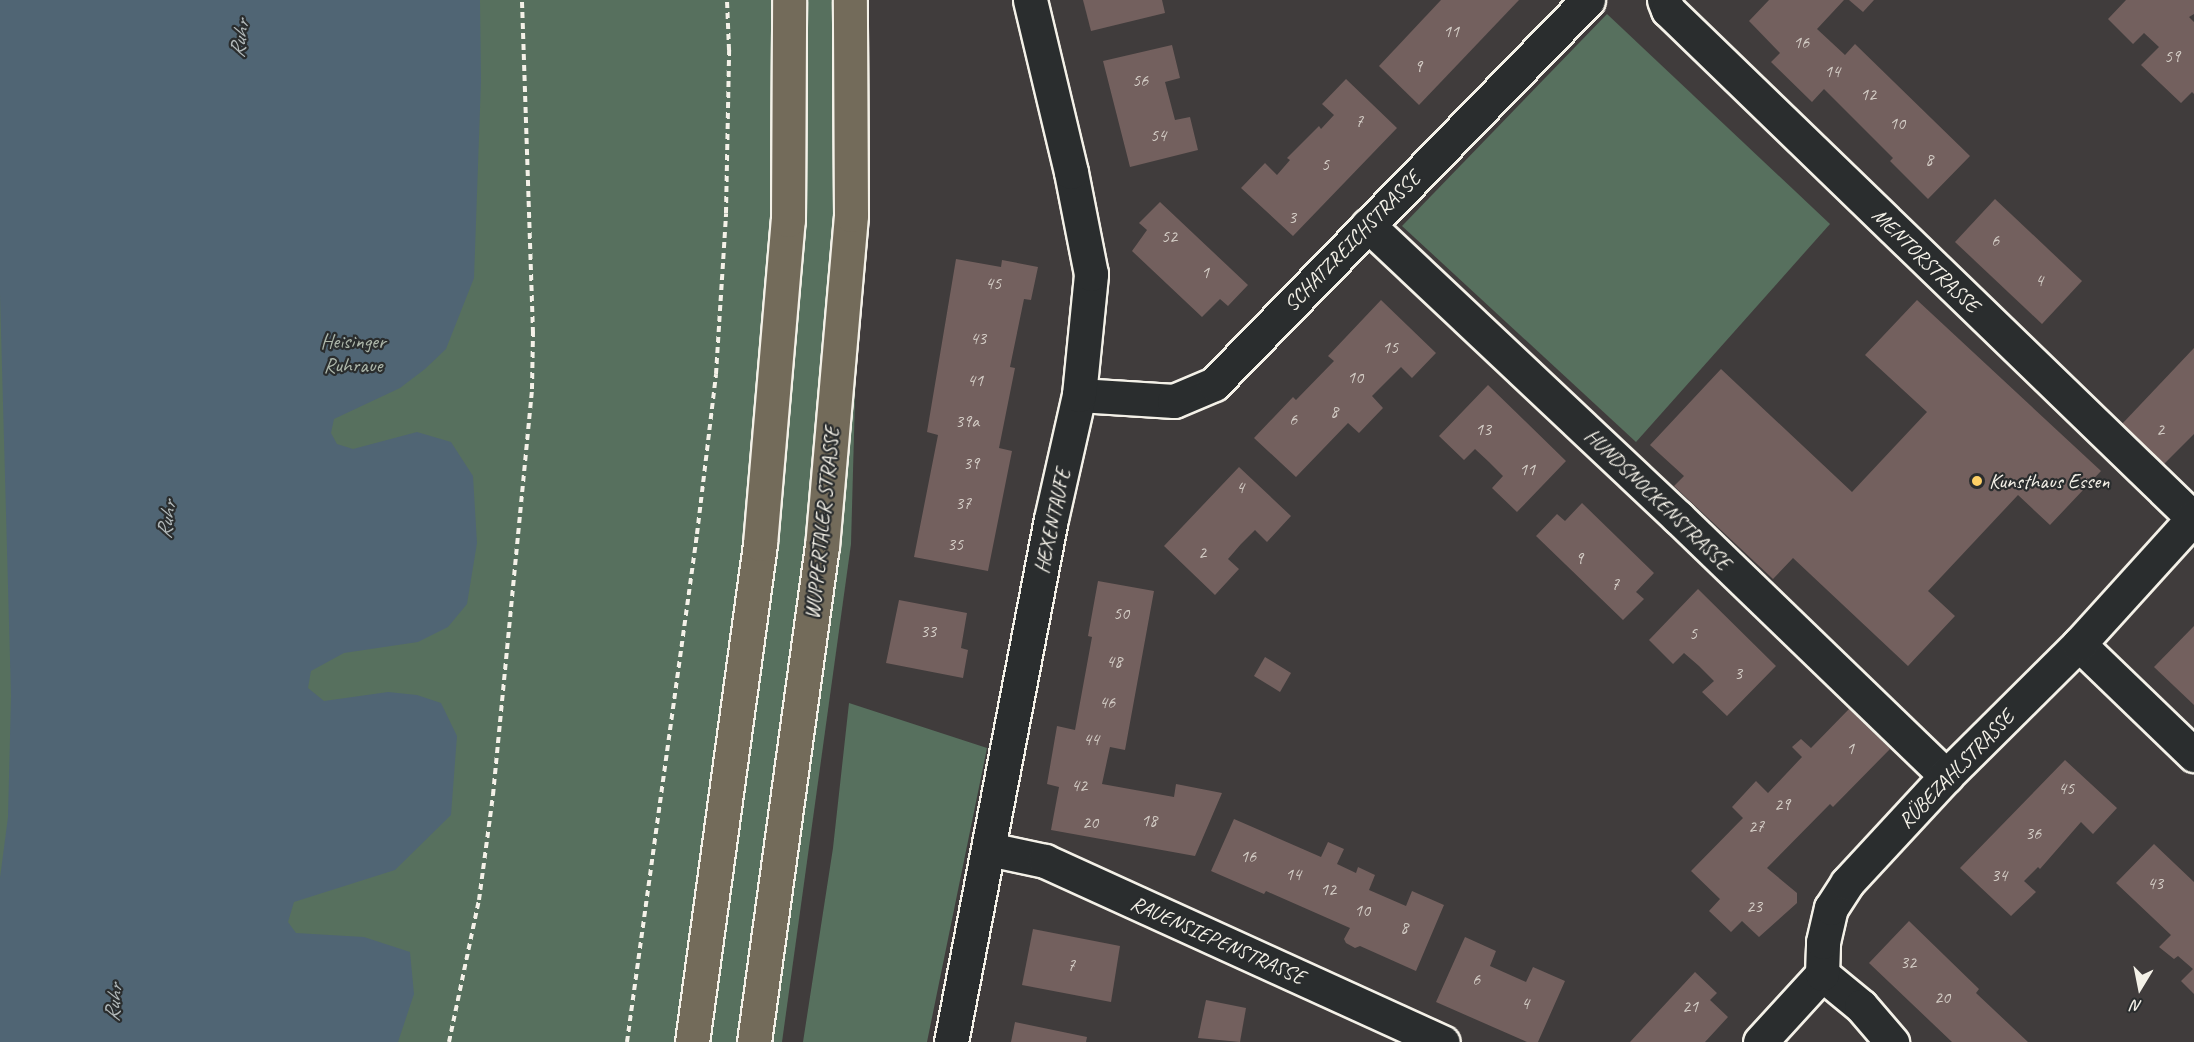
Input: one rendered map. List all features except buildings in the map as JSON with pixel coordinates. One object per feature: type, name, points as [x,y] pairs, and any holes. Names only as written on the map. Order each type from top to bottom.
[{"type":"main road","points":[[692,1042],[760,544],[788,220],[789,0]]},
{"type":"main road","name":"WUPPERTALER STRASSE","points":[[754,1042],[822,547],[851,215],[850,0]]},
{"type":"street","name":"HEXENTAUFE","points":[[951,1042],[1051,519],[1079,396],[1091,274],[1071,172],[1029,0]]},
{"type":"street","name":"SCHATZREICHSTRASSE","points":[[1079,396],[1174,401],[1214,384],[1588,0]]},
{"type":"street","name":"MENTORSTRASSE","points":[[1664,0],[1668,10],[1676,19],[2193,517]]},
{"type":"street","name":"HUNDSNOCKENSTRASSE","points":[[1368,225],[1686,525],[1946,776]]},
{"type":"street","name":"RÜBEZAHLSTRASSE","points":[[1822,974],[1823,942],[1831,908],[1847,883],[1946,776],[2079,644],[2193,517]]},
{"type":"street","points":[[2079,644],[2194,755]]},
{"type":"street","name":"RAUENSIEPENSTRASSE","points":[[989,849],[1045,861],[1443,1042]]},
{"type":"street","points":[[1760,1042],[1822,974],[1861,1006],[1892,1042]]},
{"type":"path","points":[[449,1042],[479,900],[493,795],[532,389],[533,333],[522,0]]},
{"type":"path","points":[[627,1042],[697,534],[716,374],[726,213],[729,50],[727,0]]},
{"type":"green space","name":"Heisinger Ruhraue","points":[[0,0],[866,0],[851,544],[782,1042],[0,1042]]},
{"type":"green space","points":[[1607,14],[1830,224],[1636,442],[1402,226]]},
{"type":"green space","points":[[849,703],[987,748],[927,1042],[803,1042],[833,848]]},
{"type":"water","name":"Heisinger Ruhraue","points":[[0,0],[480,0],[481,81],[474,278],[446,349],[400,388],[334,419],[331,433],[337,444],[353,449],[417,432],[451,442],[473,476],[477,543],[467,604],[448,627],[418,642],[344,653],[311,671],[308,688],[324,701],[388,692],[417,695],[441,703],[457,736],[451,815],[395,870],[294,902],[288,922],[296,933],[364,937],[410,952],[414,994],[398,1042],[0,1042],[0,878],[8,817],[11,696],[0,294]]},
{"type":"place","name":"Kunsthaus Essen","points":[[1977,481]]},
{"type":"water label","name":"Ruhr","points":[[240,39]]},
{"type":"water label","name":"Ruhr","points":[[167,520]]},
{"type":"water label","name":"Ruhr","points":[[114,1003]]}]
